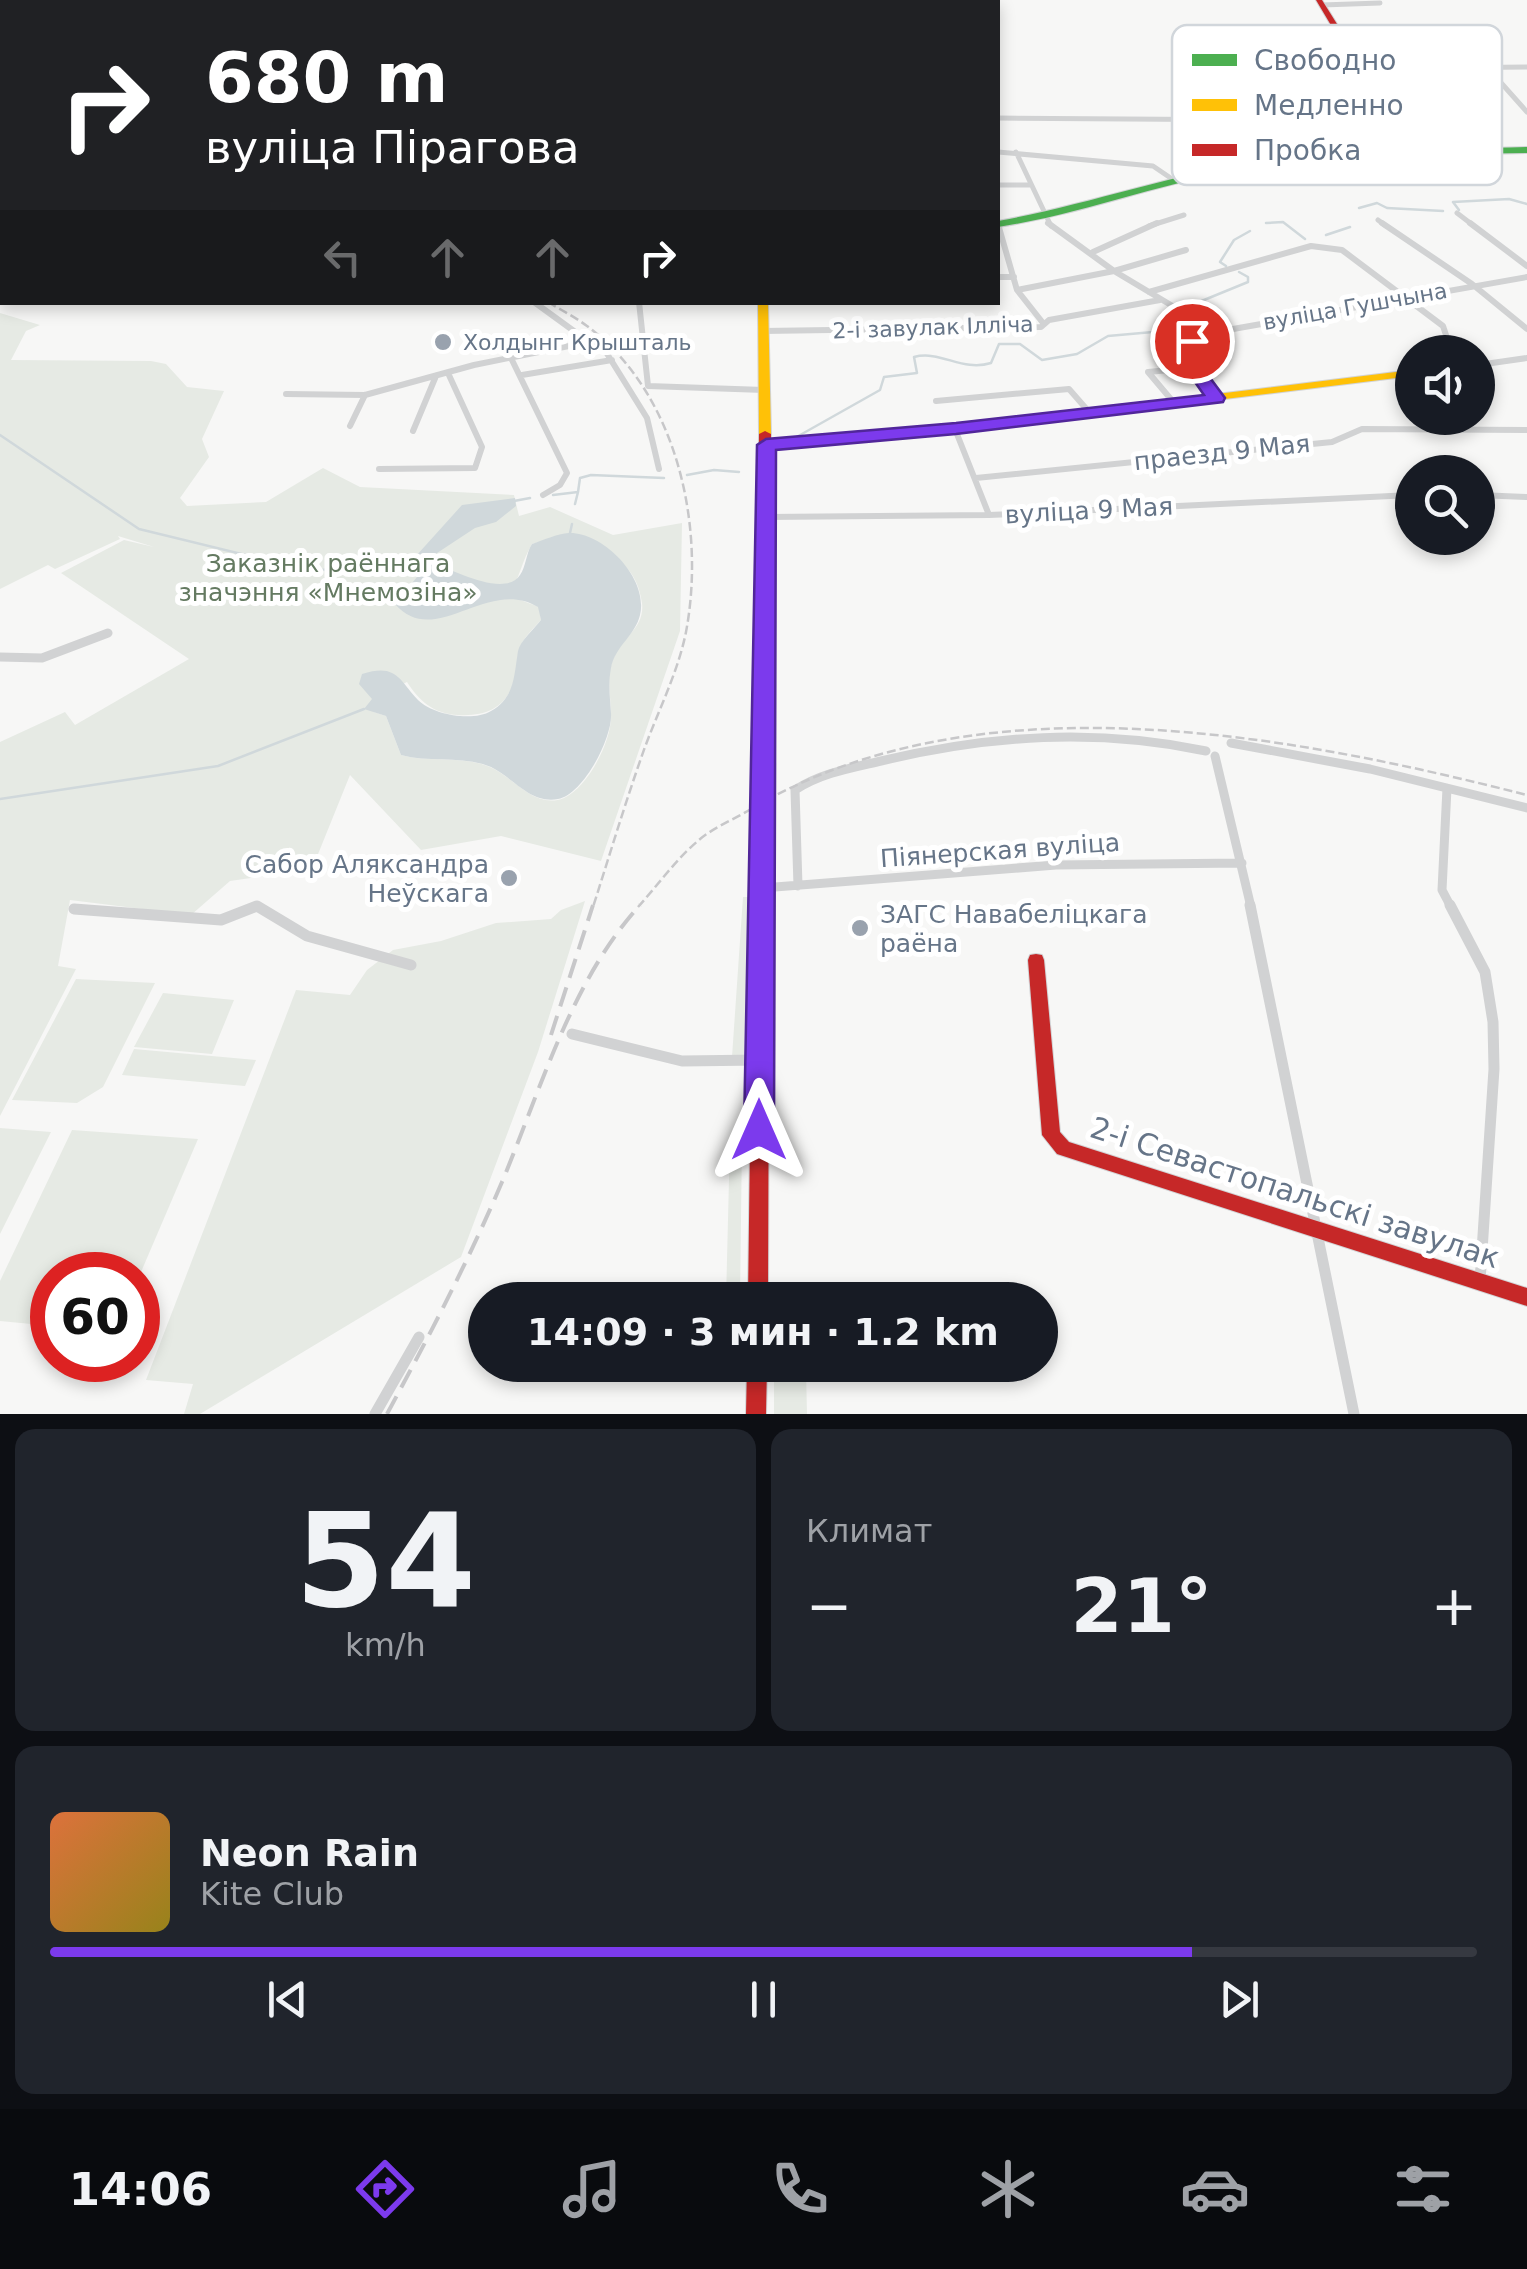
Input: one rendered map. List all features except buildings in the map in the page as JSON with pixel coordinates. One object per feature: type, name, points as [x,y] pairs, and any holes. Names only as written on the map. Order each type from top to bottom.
[{"type":"street","points":[[1317,2],[1380,3],[1377,0]]},
{"type":"street","points":[[1317,2],[1331,25]]},
{"type":"street","points":[[1502,84],[1527,112]]},
{"type":"street","points":[[1000,118],[1172,119]]},
{"type":"street","points":[[1502,151],[1527,150]]},
{"type":"street","points":[[1000,152],[1153,166],[1172,178]]},
{"type":"street","points":[[1016,152],[1043,218],[1114,271],[1216,332]]},
{"type":"street","points":[[1000,224],[1043,218],[1172,181]]},
{"type":"street","points":[[1000,185],[1030,185]]},
{"type":"street","points":[[1456,213],[1526,264]]},
{"type":"street","points":[[1093,252],[1147,226],[1184,215]]},
{"type":"street","points":[[1378,220],[1472,284],[1527,328]]},
{"type":"street","points":[[1000,231],[1017,290],[1043,323]]},
{"type":"street","points":[[1149,292],[1242,267],[1252,259],[1275,258],[1324,244],[1342,250],[1405,297],[1443,326],[1445,335]]},
{"type":"street","points":[[1017,290],[1114,271],[1186,250]]},
{"type":"street","points":[[1000,277],[1014,277]]},
{"type":"street","name":"вуліца Гушчына","points":[[1216,332],[1527,277]]},
{"type":"street","name":"2-і завулак Ілліча","points":[[762,331],[1041,326],[1160,300]]},
{"type":"street","points":[[541,305],[589,342]]},
{"type":"street","points":[[639,305],[648,386],[766,390]]},
{"type":"street","points":[[758,1282],[766,517],[763,305]]},
{"type":"street","points":[[1216,332],[1192,341],[1202,358],[1196,372],[1216,398]]},
{"type":"street","points":[[286,394],[365,394],[511,358],[589,342],[601,344],[631,386],[652,432],[660,469]]},
{"type":"street","points":[[511,358],[567,473],[560,486],[543,495]]},
{"type":"street","points":[[1495,362],[1527,358]]},
{"type":"street","points":[[522,375],[612,360]]},
{"type":"street","points":[[1169,370],[1148,372],[1174,404]]},
{"type":"street","points":[[378,469],[475,468],[482,447],[448,373]]},
{"type":"street","points":[[766,445],[956,429],[1395,375]]},
{"type":"street","points":[[412,431],[436,376]]},
{"type":"street","points":[[936,401],[1069,389],[1090,414]]},
{"type":"street","points":[[350,426],[365,394]]},
{"type":"street","points":[[956,429],[989,515]]},
{"type":"street","name":"праезд 9 Мая","points":[[976,478],[1332,442],[1362,429],[1527,430]]},
{"type":"street","name":"вуліца 9 Мая","points":[[766,517],[989,515],[1395,495]]},
{"type":"street","points":[[1495,495],[1527,497]]},
{"type":"street","points":[[0,658],[19,662],[50,658],[108,632]]},
{"type":"street","points":[[798,886],[795,790],[812,779],[939,748],[1023,737],[1107,736],[1170,741],[1211,754],[1242,863],[1354,1414]]},
{"type":"street","points":[[1231,744],[1527,808]]},
{"type":"street","points":[[1447,788],[1442,890],[1484,972],[1493,1022],[1480,1281]]},
{"type":"street","name":"Піянерская вуліца","points":[[762,888],[1056,866],[1242,863]]},
{"type":"street","points":[[74,908],[221,920],[257,906],[268,918],[314,936],[411,966]]},
{"type":"street","name":"2-і Севастопальскі завулак","points":[[1036,960],[1051,1135],[1063,1148],[1527,1296]]},
{"type":"street","points":[[572,1034],[682,1061],[760,1060]]},
{"type":"street","points":[[375,1414],[420,1337]]},
{"type":"street","points":[[756,1414],[757,1382]]},
{"type":"green space","name":"Заказнік раённага значэння «Мнемозіна»","points":[[0,313],[40,325],[26,331],[11,360],[151,361],[166,364],[187,387],[224,391],[202,439],[209,457],[180,498],[187,506],[266,502],[323,468],[360,487],[514,495],[519,516],[550,507],[613,535],[682,523],[680,631],[601,861],[501,836],[421,850],[350,775],[312,869],[230,881],[191,915],[70,900],[58,966],[76,969],[0,1116],[0,742],[65,712],[75,725],[189,659],[61,573],[124,540],[154,547],[118,536],[120,539],[55,569],[48,565],[0,589]],"holes":[[[571,533],[626,566],[639,588],[642,603],[637,625],[612,662],[610,726],[597,762],[582,784],[564,798],[544,800],[479,763],[401,755],[386,716],[374,712],[372,699],[407,682],[422,701],[442,712],[470,715],[498,705],[514,680],[520,647],[541,620],[539,607],[510,596],[529,550],[532,544]]]},
{"type":"green space","points":[[743,897],[748,897],[745,1057],[732,1057]]},
{"type":"green space","points":[[585,901],[538,1052],[461,1257],[200,1414],[184,1414],[193,1384],[160,1381],[160,1344],[296,990],[350,995],[367,970],[393,950],[441,941],[496,923],[551,919],[561,910]]},
{"type":"green space","points":[[76,979],[155,983],[103,1087],[77,1103],[12,1100]]},
{"type":"green space","points":[[163,993],[234,1000],[212,1054],[134,1047]]},
{"type":"green space","points":[[134,1049],[256,1060],[245,1086],[122,1075]]},
{"type":"green space","points":[[0,1128],[51,1132],[0,1234]]},
{"type":"green space","points":[[72,1130],[198,1139],[150,1252],[30,1252],[30,1324],[0,1321],[0,1281]]},
{"type":"green space","points":[[730,1139],[742,1139],[740,1282],[726,1282]]},
{"type":"green space","points":[[774,1382],[806,1382],[807,1414],[774,1414]]},
{"type":"shaded area","points":[[515,498],[516,506],[496,522],[475,528],[431,557],[434,563],[478,580],[503,584],[520,575],[532,544],[569,533],[582,535],[596,540],[621,560],[641,601],[634,629],[611,668],[610,723],[602,750],[577,787],[558,799],[539,798],[480,763],[401,755],[386,716],[364,709],[372,699],[359,684],[362,674],[390,672],[425,705],[453,715],[483,714],[505,700],[519,647],[541,620],[538,607],[519,600],[500,600],[427,620],[411,616],[395,604],[417,577],[417,567],[406,559],[416,556],[462,505]]},
{"type":"waterway","points":[[1459,210],[1453,202],[1509,199],[1527,204]]},
{"type":"waterway","points":[[1359,208],[1377,203],[1387,208],[1443,211]]},
{"type":"waterway","points":[[1266,223],[1283,222],[1305,239]]},
{"type":"waterway","points":[[1326,235],[1350,227]]},
{"type":"waterway","points":[[1226,266],[1220,262],[1234,240],[1250,231]]},
{"type":"waterway","points":[[1182,309],[1248,282],[1248,277],[1239,272]]},
{"type":"waterway","points":[[793,439],[880,390],[884,377],[917,373],[914,357],[933,356],[980,365],[991,363],[999,344],[1020,344],[1042,360],[1077,354],[1108,336],[1164,331],[1167,325],[1161,319],[1174,315]]},
{"type":"waterway","points":[[0,435],[139,529],[311,571],[413,561]]},
{"type":"waterway","points":[[687,475],[714,470],[739,472]]},
{"type":"waterway","points":[[578,492],[580,478],[591,475],[664,478]]},
{"type":"waterway","points":[[553,495],[578,492]]},
{"type":"waterway","points":[[575,504],[578,492]]},
{"type":"waterway","points":[[514,501],[530,498]]},
{"type":"waterway","points":[[570,533],[572,524]]},
{"type":"waterway","points":[[0,799],[218,766],[364,709]]},
{"type":"railway","points":[[553,305],[587,326],[618,354],[643,387],[678,464],[692,549],[683,647],[638,767],[593,907]]},
{"type":"railway","points":[[638,907],[683,855],[718,827],[839,767],[934,742],[1033,730],[1134,729],[1236,737],[1336,753],[1527,795]]},
{"type":"railway","points":[[551,1035],[593,905]]},
{"type":"railway","points":[[387,1414],[475,1241],[576,1002],[616,935],[640,905]]},
{"type":"traffic: fast","points":[[1502,151],[1527,150]]},
{"type":"traffic: fast","points":[[1000,224],[1062,212],[1172,182]]},
{"type":"traffic: slow","points":[[763,305],[765,434]]},
{"type":"traffic: slow","points":[[766,445],[955,429],[1395,375]]},
{"type":"traffic: jam","points":[[1319,0],[1334,25]]},
{"type":"traffic: jam","points":[[758,1282],[765,434]]},
{"type":"traffic: jam","points":[[1036,960],[1051,1135],[1063,1148],[1527,1297]]},
{"type":"traffic: jam","points":[[756,1414],[757,1382]]},
{"type":"place","name":"Холдынг Крышталь","points":[[443,342]]},
{"type":"place","name":"Сабор Аляксандра Неўскага","points":[[509,878]]},
{"type":"place","name":"ЗАГС Навабеліцкага раёна","points":[[860,928]]},
{"type":"route","points":[[759,1130],[766,445],[956,429],[1216,398],[1196,372],[1202,358],[1192,341]]}]
